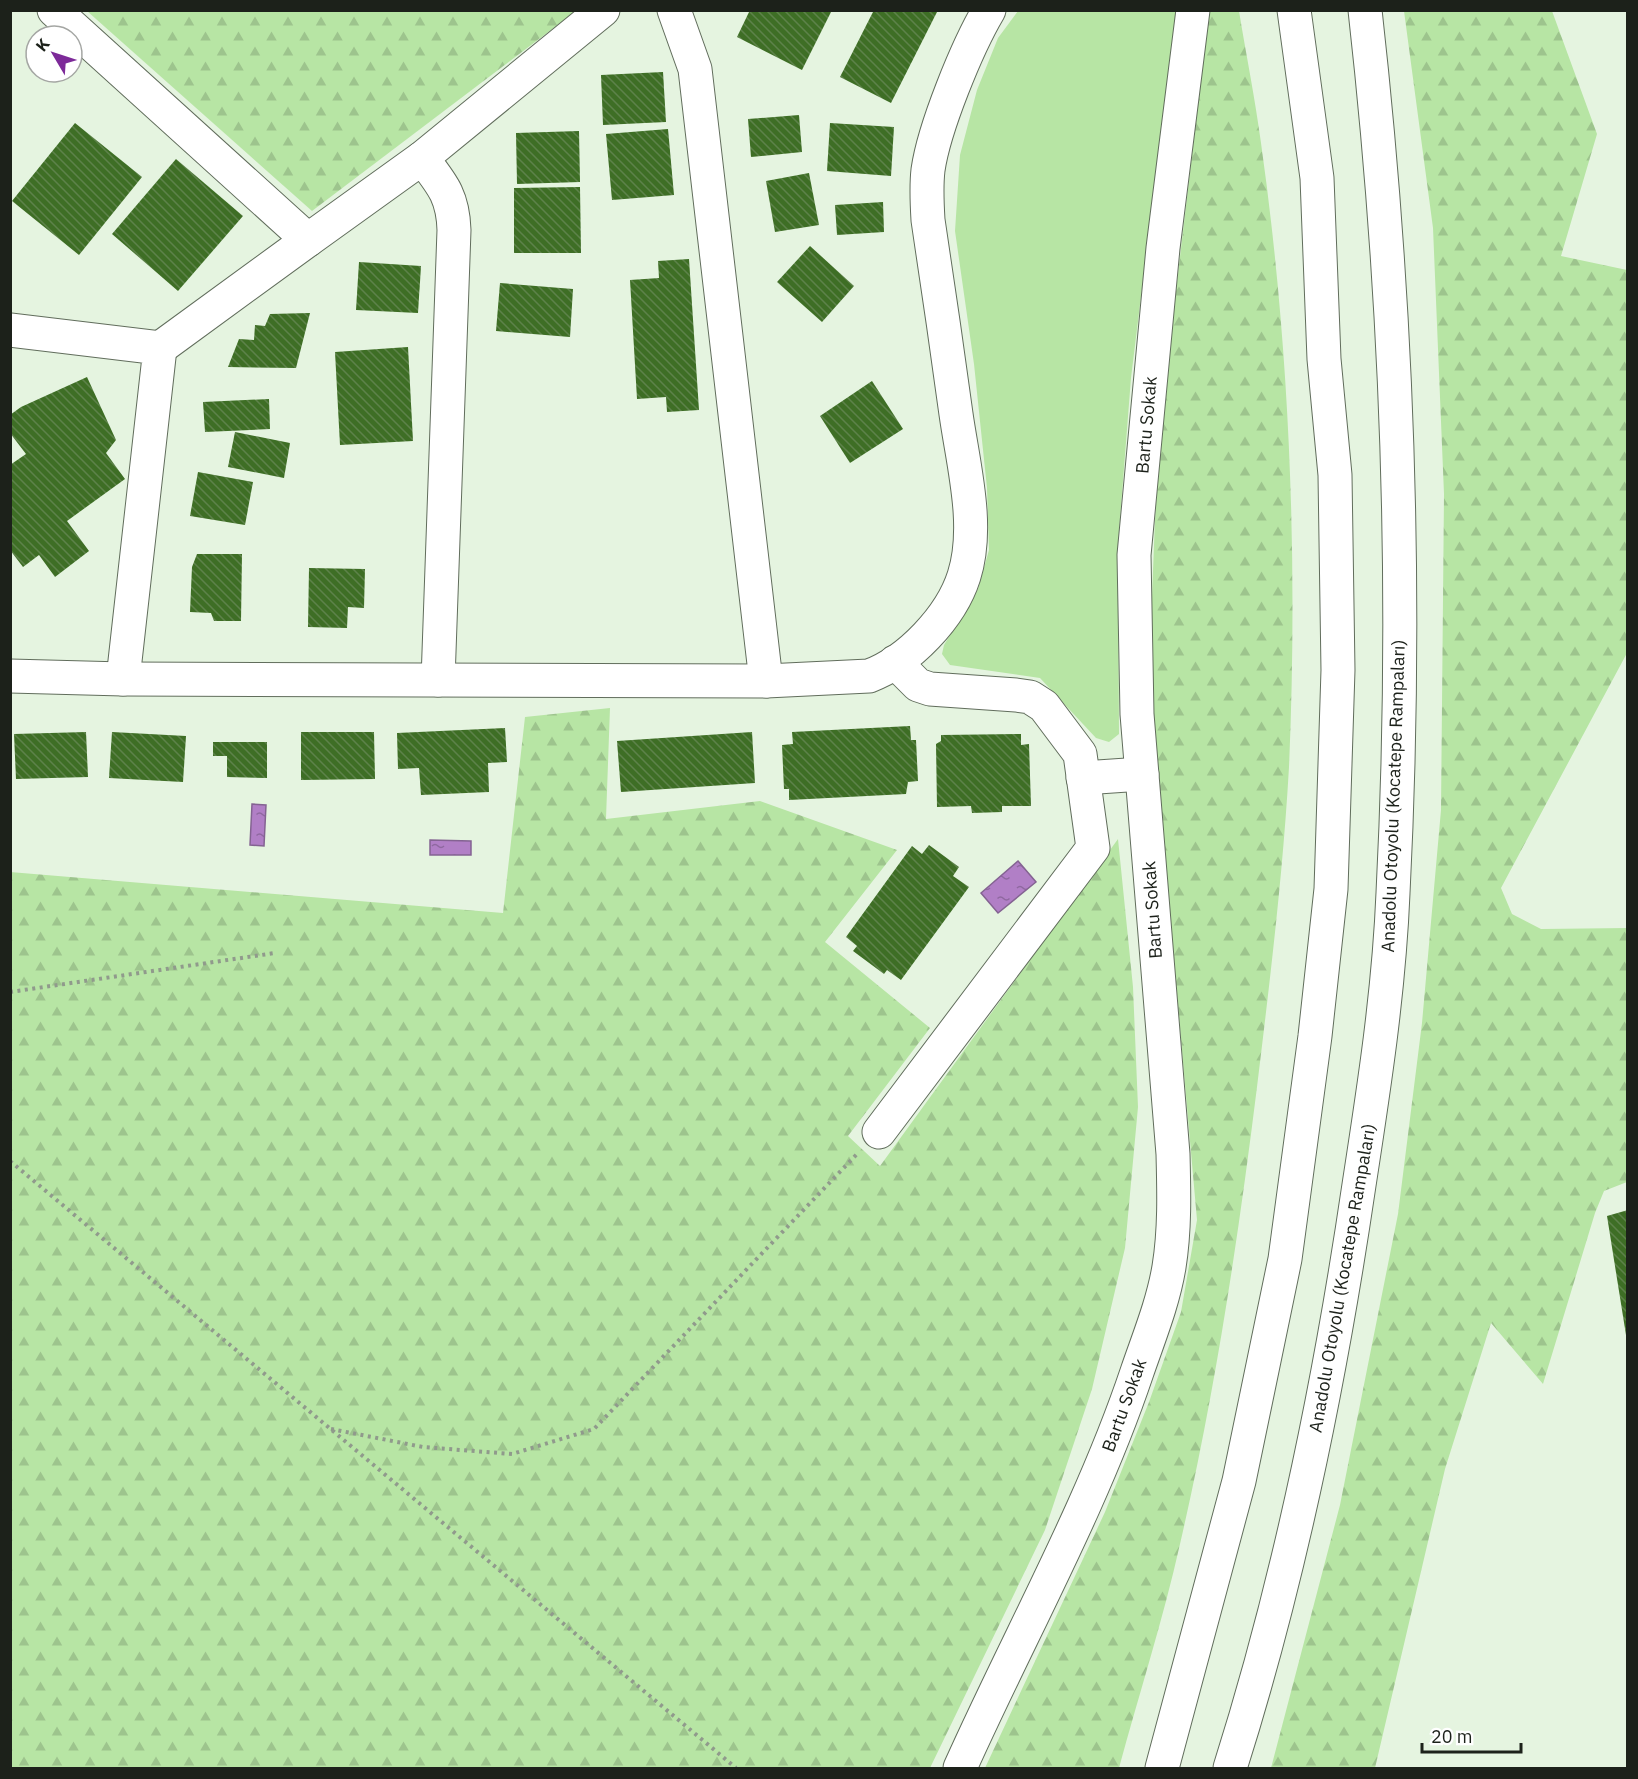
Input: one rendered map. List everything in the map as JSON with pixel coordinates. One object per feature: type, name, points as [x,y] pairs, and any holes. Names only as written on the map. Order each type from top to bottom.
[{"type":"main road","points":[[54,10],[308,240]]},
{"type":"main road","points":[[10,330],[160,348],[422,158],[603,10]]},
{"type":"main road","points":[[674,10],[695,69],[766,681]]},
{"type":"main road","points":[[10,676],[123,679],[766,681],[870,676],[895,662],[924,636],[956,595],[964,577],[969,552],[966,487],[928,220],[926,188],[928,168],[956,84],[989,10]]},
{"type":"main road","name":"Bartu Sokak","points":[[960,1768],[1070,1538],[1118,1430],[1160,1305],[1169,1268],[1173,1226],[1173,1154],[1137,714],[1134,555],[1163,248],[1193,10]]},
{"type":"main road","points":[[1162,1768],[1239,1481],[1285,1259],[1315,1036],[1331,890],[1338,670],[1335,475],[1324,359],[1317,178],[1294,10]]},
{"type":"main road","name":"Anadolu Otoyolu (Kocatepe Rampaları)","points":[[1230,1768],[1307,1478],[1349,1254],[1378,1057],[1394,895],[1399,502],[1382,167],[1365,10]]},
{"type":"main road","points":[[422,158],[447,191],[453,210],[438,680]]},
{"type":"main road","points":[[123,679],[160,348]]},
{"type":"main road","points":[[879,1132],[1093,848],[1080,754],[1072,740],[1044,706],[1030,697],[930,689],[918,685],[895,662]]},
{"type":"main road","points":[[1083,778],[1142,774]]},
{"type":"path","points":[[10,992],[274,953]]},
{"type":"path","points":[[330,1428],[423,1447],[512,1454],[594,1429],[879,1132]]},
{"type":"path","points":[[10,1161],[736,1768]]},
{"type":"green space","points":[[87,11],[576,11],[312,211]]},
{"type":"green space","points":[[1018,11],[1176,11],[1131,378],[1118,545],[1119,734],[1109,742],[1096,738],[1040,678],[950,665],[942,654],[944,645],[978,589],[989,550],[987,488],[974,364],[955,231],[960,155],[977,90],[998,38]]},
{"type":"green space","points":[[1209,11],[1239,11],[1259,126],[1271,220],[1285,376],[1289,454],[1292,533],[1292,689],[1289,767],[1280,887],[1257,1087],[1234,1259],[1193,1487],[1159,1629],[1119,1768],[985,1768],[1105,1512],[1149,1402],[1181,1312],[1197,1220],[1158,780],[1150,649],[1155,519],[1163,401]]},
{"type":"green space","points":[[1404,11],[1552,11],[1597,134],[1561,256],[1627,270],[1627,653],[1501,888],[1512,914],[1541,929],[1627,928],[1627,1182],[1604,1191],[1595,1213],[1543,1384],[1491,1323],[1445,1469],[1375,1768],[1271,1768],[1340,1505],[1398,1214],[1422,1023],[1441,810],[1444,494],[1433,228]]},
{"type":"green space","points":[[610,708],[606,819],[760,801],[897,850],[825,942],[930,1028],[848,1136],[880,1166],[1118,839],[1133,987],[1138,1107],[1125,1248],[1092,1389],[1045,1530],[930,1768],[11,1768],[10,872],[503,913],[525,717]]},
{"type":"water","points":[[252,804],[266,805],[264,846],[250,845]]},
{"type":"water","points":[[430,840],[471,841],[471,855],[430,855]]},
{"type":"water","points":[[1018,861],[1036,882],[998,913],[981,893]]},
{"type":"building","points":[[750,10],[832,10],[802,70],[737,37]]},
{"type":"building","points":[[874,10],[938,10],[891,103],[840,77]]},
{"type":"building","points":[[663,72],[666,122],[603,125],[601,75]]},
{"type":"building","points":[[799,115],[802,152],[751,157],[748,119]]},
{"type":"building","points":[[75,123],[142,177],[79,255],[12,201]]},
{"type":"building","points":[[830,123],[894,127],[891,176],[827,171]]},
{"type":"building","points":[[668,129],[674,195],[612,200],[606,134]]},
{"type":"building","points":[[579,131],[580,182],[517,184],[516,133]]},
{"type":"building","points":[[176,159],[243,216],[178,291],[112,234]]},
{"type":"building","points":[[809,173],[819,225],[775,232],[766,181]]},
{"type":"building","points":[[580,187],[581,253],[514,253],[514,188]]},
{"type":"building","points":[[883,202],[884,232],[837,235],[835,205]]},
{"type":"building","points":[[810,246],[854,286],[822,322],[777,282]]},
{"type":"building","points":[[689,259],[699,410],[667,412],[666,397],[637,399],[630,280],[659,278],[658,261]]},
{"type":"building","points":[[359,262],[421,266],[418,313],[356,310]]},
{"type":"building","points":[[500,283],[573,289],[570,337],[496,331]]},
{"type":"building","points":[[310,313],[296,368],[228,367],[239,339],[254,340],[255,325],[265,326],[270,314]]},
{"type":"building","points":[[408,347],[413,441],[340,445],[335,352]]},
{"type":"building","points":[[87,377],[116,440],[106,453],[125,479],[67,521],[89,551],[55,577],[39,555],[23,567],[10,550],[10,465],[26,454],[10,433],[10,415],[21,407]]},
{"type":"building","points":[[872,381],[903,429],[850,463],[820,416]]},
{"type":"building","points":[[269,399],[270,429],[205,432],[203,402]]},
{"type":"building","points":[[235,432],[290,443],[284,478],[228,467]]},
{"type":"building","points":[[198,472],[253,482],[245,525],[190,516]]},
{"type":"building","points":[[197,554],[242,554],[241,621],[214,621],[211,613],[190,612],[192,567]]},
{"type":"building","points":[[309,568],[365,569],[364,608],[348,607],[347,628],[308,627]]},
{"type":"building","points":[[910,726],[911,740],[916,740],[918,781],[908,782],[906,794],[789,800],[789,789],[784,789],[782,745],[793,744],[792,732]]},
{"type":"building","points":[[505,728],[507,762],[488,763],[489,792],[421,795],[419,768],[398,769],[397,733]]},
{"type":"building","points":[[86,732],[88,777],[16,779],[14,734]]},
{"type":"building","points":[[112,732],[186,736],[183,782],[109,778]]},
{"type":"building","points":[[301,732],[374,732],[375,779],[301,780]]},
{"type":"building","points":[[752,732],[755,783],[621,792],[617,741]]},
{"type":"building","points":[[1021,734],[1021,745],[1029,744],[1031,806],[1002,806],[1002,812],[972,813],[971,806],[937,807],[936,744],[941,741],[941,735]]},
{"type":"building","points":[[213,742],[267,742],[267,778],[227,777],[227,756],[213,756]]},
{"type":"building","points":[[929,845],[959,867],[953,876],[969,887],[901,980],[887,970],[884,974],[853,951],[857,946],[846,937],[912,846],[922,854]]},
{"type":"building","points":[[1628,1210],[1628,1335],[1626,1335],[1607,1216]]}]
